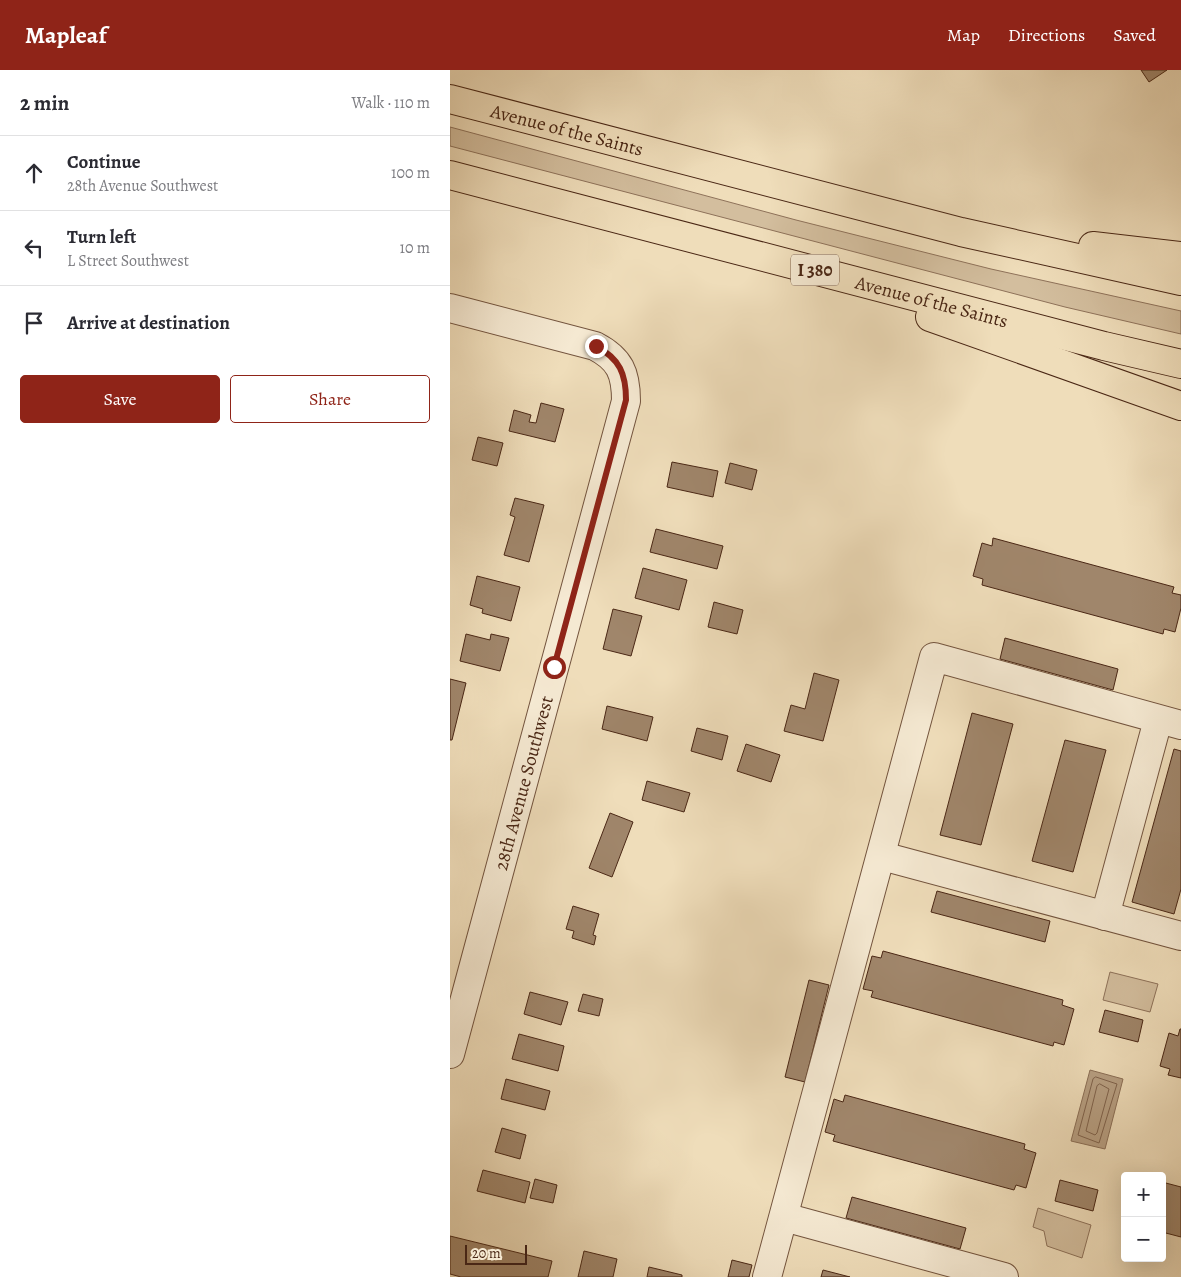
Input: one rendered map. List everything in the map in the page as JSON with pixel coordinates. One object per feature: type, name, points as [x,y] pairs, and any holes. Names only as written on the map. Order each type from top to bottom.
[{"type":"highway","name":"Avenue of the Saints","points":[[450,99],[961,232],[1181,280]]},
{"type":"highway","name":"Avenue of the Saints","points":[[450,175],[1104,346],[1181,364]]},
{"type":"highway","points":[[961,232],[1181,256]]},
{"type":"highway","points":[[749,252],[1181,406]]},
{"type":"street","name":"28th Avenue Southwest","points":[[450,308],[596,346],[611,354],[626,382],[626,400],[450,1054]]},
{"type":"street","points":[[768,1277],[934,657],[1170,722],[1105,916]]},
{"type":"street","points":[[882,856],[1181,936]]},
{"type":"street","points":[[784,1217],[1004,1277]]},
{"type":"shaded area","points":[[450,127],[796,220],[991,269],[1181,311],[1181,334],[1065,307],[450,146]]},
{"type":"shaded area","points":[[1110,972],[1158,984],[1150,1012],[1103,1000]]},
{"type":"shaded area","points":[[1038,1208],[1091,1225],[1082,1258],[1047,1246],[1044,1231],[1033,1227]]},
{"type":"water","points":[[1090,1070],[1123,1079],[1105,1149],[1071,1141]]},
{"type":"building","points":[[1141,70],[1167,70],[1149,82]]},
{"type":"building","points":[[541,403],[564,409],[555,442],[509,431],[514,410],[531,415],[529,422],[536,423]]},
{"type":"building","points":[[478,437],[503,443],[497,466],[472,460]]},
{"type":"building","points":[[672,462],[718,471],[713,497],[667,487]]},
{"type":"building","points":[[730,463],[757,470],[752,490],[725,483]]},
{"type":"building","points":[[515,498],[544,505],[529,562],[504,555],[515,517],[510,515]]},
{"type":"building","points":[[656,529],[723,546],[717,569],[650,552]]},
{"type":"building","points":[[993,538],[1174,587],[1172,593],[1181,595],[1181,608],[1175,632],[1164,629],[1163,634],[982,585],[983,579],[973,576],[982,543],[992,546]]},
{"type":"building","points":[[643,568],[687,580],[679,610],[635,598]]},
{"type":"building","points":[[477,576],[520,587],[511,621],[482,613],[483,609],[470,605]]},
{"type":"building","points":[[714,602],[743,610],[737,634],[708,627]]},
{"type":"building","points":[[613,609],[642,616],[631,656],[603,649]]},
{"type":"building","points":[[466,634],[490,640],[491,634],[509,638],[500,671],[460,661]]},
{"type":"building","points":[[1005,638],[1118,669],[1113,690],[1000,659]]},
{"type":"building","points":[[814,673],[839,680],[823,741],[784,731],[791,705],[805,709]]},
{"type":"building","points":[[450,679],[466,683],[452,740],[450,740]]},
{"type":"building","points":[[607,706],[653,717],[647,741],[602,729]]},
{"type":"building","points":[[972,713],[1013,724],[981,845],[940,835]]},
{"type":"building","points":[[697,728],[728,736],[722,760],[691,751]]},
{"type":"building","points":[[1065,740],[1106,750],[1073,872],[1032,861]]},
{"type":"building","points":[[746,744],[780,755],[771,782],[737,771]]},
{"type":"building","points":[[1174,749],[1181,751],[1181,889],[1174,914],[1132,902]]},
{"type":"building","points":[[647,781],[690,793],[684,812],[642,800]]},
{"type":"building","points":[[610,813],[633,822],[612,877],[589,868]]},
{"type":"building","points":[[937,891],[1050,921],[1045,942],[931,912]]},
{"type":"building","points":[[573,906],[599,914],[593,935],[596,936],[594,945],[572,938],[574,931],[566,929]]},
{"type":"building","points":[[883,951],[1063,1000],[1062,1005],[1074,1009],[1064,1045],[1054,1042],[1053,1046],[871,997],[873,991],[863,989],[872,956],[881,958]]},
{"type":"building","points":[[809,980],[829,985],[805,1082],[785,1077]]},
{"type":"building","points":[[530,992],[568,1002],[561,1025],[524,1014]]},
{"type":"building","points":[[583,994],[603,999],[599,1016],[578,1011]]},
{"type":"building","points":[[1105,1010],[1143,1020],[1138,1042],[1099,1032]]},
{"type":"building","points":[[1180,1029],[1181,1078],[1168,1075],[1170,1069],[1160,1066],[1169,1033],[1178,1036]]},
{"type":"building","points":[[519,1034],[564,1046],[558,1071],[512,1059]]},
{"type":"building","points":[[506,1079],[550,1091],[545,1110],[501,1099]]},
{"type":"building","points":[[845,1095],[1025,1144],[1024,1149],[1036,1153],[1026,1188],[1016,1185],[1014,1190],[833,1141],[835,1135],[825,1132],[834,1099],[843,1102]]},
{"type":"building","points":[[502,1128],[526,1135],[520,1159],[495,1152]]},
{"type":"building","points":[[483,1170],[530,1182],[525,1203],[477,1191]]},
{"type":"building","points":[[535,1179],[557,1185],[553,1203],[530,1198]]},
{"type":"building","points":[[1060,1180],[1098,1190],[1093,1211],[1055,1201]]},
{"type":"building","points":[[1166,1183],[1181,1187],[1181,1237],[1166,1233]]},
{"type":"building","points":[[852,1197],[966,1228],[960,1249],[846,1218]]},
{"type":"building","points":[[450,1236],[552,1261],[548,1277],[461,1277],[450,1274]]},
{"type":"building","points":[[584,1251],[617,1259],[613,1277],[578,1277]]},
{"type":"building","points":[[732,1260],[752,1265],[749,1277],[728,1277]]},
{"type":"building","points":[[649,1267],[682,1275],[682,1277],[647,1277]]},
{"type":"building","points":[[823,1270],[850,1277],[821,1277]]},
{"type":"route","points":[[554,667],[626,400],[626,382],[619,367],[611,354],[596,346]]}]
